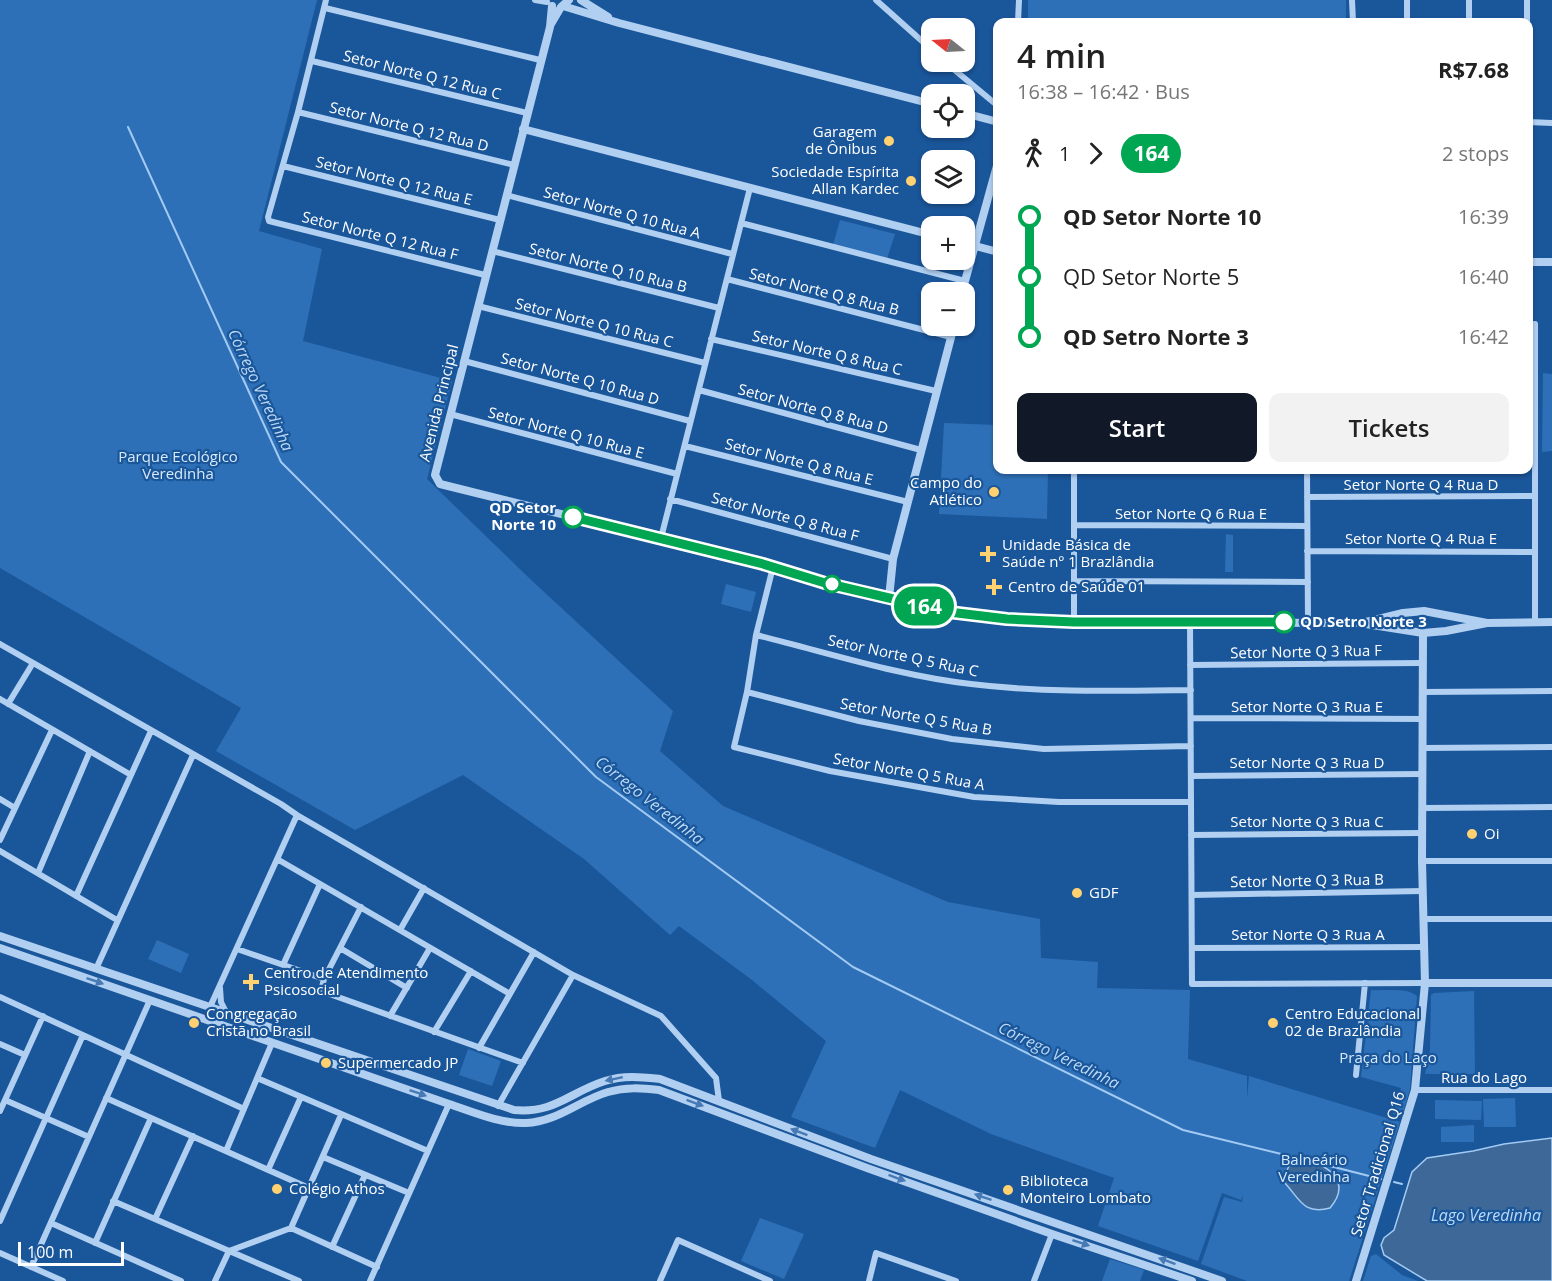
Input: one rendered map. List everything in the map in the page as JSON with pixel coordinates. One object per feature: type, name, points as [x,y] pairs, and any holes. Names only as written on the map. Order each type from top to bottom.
[{"type":"street","points":[[283,166],[327,0]]},
{"type":"street","points":[[535,0],[556,3],[619,23],[921,101]]},
{"type":"street","points":[[581,0],[619,23]]},
{"type":"street","points":[[876,0],[921,40]]},
{"type":"street","points":[[1018,18],[1019,0]]},
{"type":"street","points":[[1352,0],[1353,18]]},
{"type":"street","points":[[1407,0],[1407,18]]},
{"type":"street","points":[[1469,0],[1469,18]]},
{"type":"street","points":[[1527,0],[1527,18]]},
{"type":"street","name":"Avenida Principal","points":[[556,3],[435,475],[440,484],[661,538],[825,583],[949,612],[1007,619],[1074,622],[1362,623],[1403,613],[1424,611],[1487,622]]},
{"type":"street","points":[[325,8],[540,60]]},
{"type":"street","name":"Setor Norte Q 12 Rua C","points":[[312,60],[527,113]]},
{"type":"street","points":[[957,72],[993,102]]},
{"type":"street","name":"Setor Norte Q 12 Rua D","points":[[298,112],[514,165]]},
{"type":"street","points":[[975,116],[993,121]]},
{"type":"street","points":[[1533,122],[1552,123]]},
{"type":"street","points":[[523,129],[921,232]]},
{"type":"street","name":"Setor Norte Q 12 Rua E","points":[[283,166],[500,220]]},
{"type":"street","name":"Setor Norte Q 12 Rua F","points":[[283,166],[268,217],[269,221],[485,274]]},
{"type":"street","points":[[975,242],[993,180]]},
{"type":"street","points":[[661,538],[750,188]]},
{"type":"street","name":"Setor Norte Q 10 Rua A","points":[[506,195],[732,254]]},
{"type":"street","points":[[741,223],[965,281],[968,270]]},
{"type":"street","points":[[975,246],[993,251]]},
{"type":"street","name":"Setor Norte Q 10 Rua B","points":[[492,251],[719,308]]},
{"type":"street","points":[[1533,262],[1552,262]]},
{"type":"street","name":"Setor Norte Q 8 Rua B","points":[[727,279],[951,337]]},
{"type":"street","name":"Setor Norte Q 10 Rua C","points":[[478,306],[705,363]]},
{"type":"street","points":[[889,598],[893,559],[951,337]]},
{"type":"street","name":"Setor Norte Q 8 Rua C","points":[[711,339],[936,391]]},
{"type":"street","name":"Setor Norte Q 10 Rua D","points":[[464,361],[690,421]]},
{"type":"street","name":"Setor Norte Q 8 Rua D","points":[[699,390],[921,450]]},
{"type":"street","name":"Setor Norte Q 10 Rua E","points":[[450,414],[677,474]]},
{"type":"street","name":"Setor Norte Q 8 Rua E","points":[[685,446],[908,502]]},
{"type":"street","points":[[1533,457],[1535,622]]},
{"type":"street","points":[[1074,474],[1074,622]]},
{"type":"street","points":[[1307,474],[1308,622]]},
{"type":"street","name":"Setor Norte Q 4 Rua D","points":[[1307,497],[1535,496]]},
{"type":"street","name":"Setor Norte Q 8 Rua F","points":[[670,499],[893,559]]},
{"type":"street","name":"Setor Norte Q 6 Rua E","points":[[1074,525],[1307,526]]},
{"type":"street","name":"Setor Norte Q 4 Rua E","points":[[1308,551],[1535,552]]},
{"type":"street","points":[[747,692],[756,635],[773,567]]},
{"type":"street","points":[[1074,581],[1308,582]]},
{"type":"street","points":[[1403,613],[1399,626],[1404,631]]},
{"type":"street","points":[[1446,614],[1451,622],[1446,631]]},
{"type":"street","points":[[1190,622],[1192,984],[1552,983]]},
{"type":"street","points":[[1362,623],[1423,633],[1446,631],[1487,622],[1552,622]]},
{"type":"street","name":"Setor Tradicional Q16","points":[[1356,1281],[1415,1090],[1425,982],[1422,861],[1423,633]]},
{"type":"street","name":"Setor Norte Q 5 Rua C","points":[[756,635],[892,669],[969,684],[1048,691],[1191,690]]},
{"type":"street","points":[[0,644],[281,804],[573,975],[661,1016],[716,1078],[719,1101]]},
{"type":"street","points":[[8,704],[33,663]]},
{"type":"street","name":"Setor Norte Q 3 Rua F","points":[[1190,665],[1422,663]]},
{"type":"street","points":[[1422,692],[1552,691]]},
{"type":"street","name":"Setor Norte Q 5 Rua B","points":[[747,692],[859,721],[952,739],[1044,749],[1191,746]]},
{"type":"street","name":"Setor Norte Q 5 Rua A","points":[[747,692],[734,747],[830,771],[974,797],[1059,802],[1191,802]]},
{"type":"street","points":[[0,699],[131,775]]},
{"type":"street","name":"Setor Norte Q 3 Rua E","points":[[1191,718],[1423,719]]},
{"type":"street","points":[[0,840],[52,730]]},
{"type":"street","points":[[76,896],[150,731]]},
{"type":"street","points":[[1422,748],[1552,747]]},
{"type":"street","points":[[38,873],[90,752]]},
{"type":"street","points":[[96,969],[193,755]]},
{"type":"street","name":"Setor Norte Q 3 Rua D","points":[[1191,776],[1422,774]]},
{"type":"street","points":[[0,799],[15,808]]},
{"type":"street","points":[[1422,808],[1552,807]]},
{"type":"street","points":[[210,1007],[297,815]]},
{"type":"street","name":"Setor Norte Q 3 Rua C","points":[[1191,835],[1422,833]]},
{"type":"street","points":[[0,851],[117,920]]},
{"type":"street","points":[[277,859],[510,994]]},
{"type":"street","points":[[1422,861],[1552,861]]},
{"type":"street","points":[[283,965],[320,884]]},
{"type":"street","points":[[400,930],[424,888]]},
{"type":"street","name":"Setor Norte Q 3 Rua B","points":[[1192,895],[1423,891]]},
{"type":"street","points":[[361,907],[324,979],[321,991],[523,1063]]},
{"type":"street","points":[[1423,920],[1552,919]]},
{"type":"street","points":[[0,936],[497,1106],[530,1112],[548,1108],[604,1081],[631,1076],[660,1079],[1052,1233],[1192,1281]]},
{"type":"street","name":"Setor Norte Q 3 Rua A","points":[[1192,948],[1424,947]]},
{"type":"street","points":[[0,948],[384,1082],[505,1121],[527,1123],[556,1117],[606,1092],[633,1087],[659,1090],[1222,1281]]},
{"type":"street","points":[[340,948],[407,988]]},
{"type":"street","points":[[390,1016],[430,948]]},
{"type":"street","points":[[237,949],[324,979]]},
{"type":"street","points":[[41,963],[48,961],[50,956],[47,952]]},
{"type":"street","points":[[479,1048],[534,952]]},
{"type":"street","points":[[60,969],[57,966],[58,961],[64,958]]},
{"type":"street","points":[[434,1032],[471,971]]},
{"type":"street","points":[[493,1118],[491,1110],[497,1106],[573,975]]},
{"type":"street","points":[[1356,1075],[1365,983]]},
{"type":"street","points":[[220,988],[221,1002],[226,1013]]},
{"type":"street","points":[[0,997],[244,1109]]},
{"type":"street","points":[[31,1267],[150,1000]]},
{"type":"street","points":[[0,1112],[43,1016]]},
{"type":"street","points":[[283,1046],[288,1034]]},
{"type":"street","points":[[0,1221],[83,1035]]},
{"type":"street","points":[[226,1151],[272,1043]]},
{"type":"street","points":[[0,1044],[25,1055]]},
{"type":"street","points":[[366,1075],[371,1072],[371,1063]]},
{"type":"street","points":[[384,1082],[385,1072],[390,1069]]},
{"type":"street","points":[[257,1078],[428,1151]]},
{"type":"street","name":"Rua do Lago","points":[[1415,1090],[1552,1090]]},
{"type":"street","points":[[268,1170],[301,1097]]},
{"type":"street","points":[[106,1098],[309,1188]]},
{"type":"street","points":[[5,1100],[89,1137]]},
{"type":"street","points":[[479,1113],[487,1109],[484,1101]]},
{"type":"street","points":[[370,1281],[449,1104]]},
{"type":"street","points":[[540,1110],[542,1120]]},
{"type":"street","points":[[291,1228],[341,1115]]},
{"type":"street","points":[[95,1243],[151,1118]]},
{"type":"street","points":[[155,1219],[193,1136]]},
{"type":"street","points":[[322,1157],[409,1193]]},
{"type":"street","points":[[332,1247],[365,1175]]},
{"type":"street","points":[[113,1201],[299,1281]]},
{"type":"street","points":[[51,1223],[181,1281]]},
{"type":"street","points":[[215,1281],[229,1251],[291,1228],[377,1267]]},
{"type":"street","points":[[1034,1281],[1052,1233]]},
{"type":"street","points":[[660,1281],[678,1239],[770,1281]]},
{"type":"street","points":[[1126,1258],[1132,1254],[1130,1248]]},
{"type":"street","points":[[0,1253],[63,1281]]},
{"type":"street","points":[[869,1281],[876,1253],[956,1281]]},
{"type":"street","points":[[1141,1263],[1140,1257],[1144,1253]]},
{"type":"green space","name":"Parque Ecológico Veredinha","points":[[0,0],[317,0],[259,231],[322,249],[303,341],[452,381],[427,479],[529,578],[673,711],[660,751],[723,806],[948,902],[1040,919],[1041,958],[1098,962],[1097,988],[1190,990],[1188,1059],[1247,1076],[1247,1099],[1249,1076],[1400,1122],[1349,1281],[1247,1281],[1201,1264],[1224,1197],[1242,1202],[1243,1195],[1241,1200],[1222,1193],[1198,1261],[1098,1226],[1114,1178],[991,1134],[900,1090],[875,1148],[791,1117],[826,1041],[752,980],[679,926],[670,935],[584,859],[463,775],[355,830],[216,751],[241,708],[0,568]]},
{"type":"green space","points":[[1028,0],[1346,0],[1346,18],[1028,18]]},
{"type":"green space","points":[[840,220],[895,234],[887,259],[833,245]]},
{"type":"green space","points":[[1543,373],[1552,374],[1552,451],[1542,452]]},
{"type":"green space","name":"Campo do Atlético","points":[[944,423],[993,425],[993,474],[1048,474],[1047,519],[939,514]]},
{"type":"green space","points":[[1226,534],[1233,535],[1233,572],[1225,572]]},
{"type":"green space","points":[[726,584],[756,592],[751,612],[721,604]]},
{"type":"green space","points":[[157,940],[189,954],[181,973],[148,959]]},
{"type":"green space","name":"Praça do Laço","points":[[1371,990],[1402,990],[1417,996],[1410,1089],[1402,1116],[1393,1114],[1401,1088],[1361,1077]]},
{"type":"green space","points":[[1474,991],[1475,1074],[1425,1074],[1430,1050],[1431,995]]},
{"type":"green space","points":[[468,1049],[501,1061],[492,1086],[459,1075]]},
{"type":"green space","points":[[1515,1098],[1516,1127],[1484,1127],[1483,1099]]},
{"type":"green space","points":[[1435,1100],[1482,1101],[1481,1120],[1435,1119]]},
{"type":"green space","points":[[1474,1125],[1474,1142],[1441,1142],[1441,1127]]},
{"type":"green space","points":[[760,1218],[804,1234],[784,1279],[741,1261]]},
{"type":"green space","points":[[1376,1254],[1402,1275],[1418,1281],[1363,1281],[1371,1256]]},
{"type":"green space","points":[[1110,1259],[1144,1270],[1140,1281],[1102,1281]]},
{"type":"water","name":"Lago Veredinha","points":[[1552,1138],[1552,1281],[1427,1281],[1384,1255],[1381,1245],[1384,1238],[1394,1230],[1412,1172],[1427,1158]]},
{"type":"water","points":[[1303,1158],[1321,1165],[1338,1182],[1339,1190],[1330,1208],[1321,1210],[1308,1207],[1298,1200],[1284,1182],[1291,1163]]},
{"type":"waterway","name":"Córrego Veredinha","points":[[128,127],[281,462],[596,777],[853,967],[1183,1130],[1302,1159]]},
{"type":"waterway","name":"Córrego Veredinha","points":[[1322,1164],[1381,1179]]},
{"type":"waterway","name":"Córrego Veredinha","points":[[1394,1182],[1402,1184]]},
{"type":"bus line","name":"164","points":[[573,517],[763,564],[825,583],[949,612],[1007,619],[1074,622],[1284,622]]},
{"type":"place","name":"Garagem de Ônibus","points":[[889,141]]},
{"type":"place","name":"Sociedade Espírita Allan Kardec","points":[[911,181]]},
{"type":"place","name":"Campo do Atlético","points":[[994,492]]},
{"type":"place","name":"QD Setor Norte 10","points":[[573,517]]},
{"type":"place","name":"Unidade Básica de Saúde nº 1 Brazlândia","points":[[988,554]]},
{"type":"place","name":"Centro de Saúde 01","points":[[994,587]]},
{"type":"place","name":"QD Setro Norte 3","points":[[1284,622]]},
{"type":"place","name":"Oi","points":[[1472,834]]},
{"type":"place","name":"GDF","points":[[1077,893]]},
{"type":"place","name":"Centro de Atendimento Psicosocial","points":[[251,982]]},
{"type":"place","name":"Congregação Cristã no Brasil","points":[[194,1023]]},
{"type":"place","name":"Centro Educacional 02 de Brazlândia","points":[[1273,1023]]},
{"type":"place","name":"Supermercado JP","points":[[326,1063]]},
{"type":"place","name":"Colégio Athos","points":[[277,1189]]},
{"type":"place","name":"Biblioteca Monteiro Lombato","points":[[1008,1190]]},
{"type":"park label","name":"Balneário Veredinha","points":[[1314,1168]]}]
